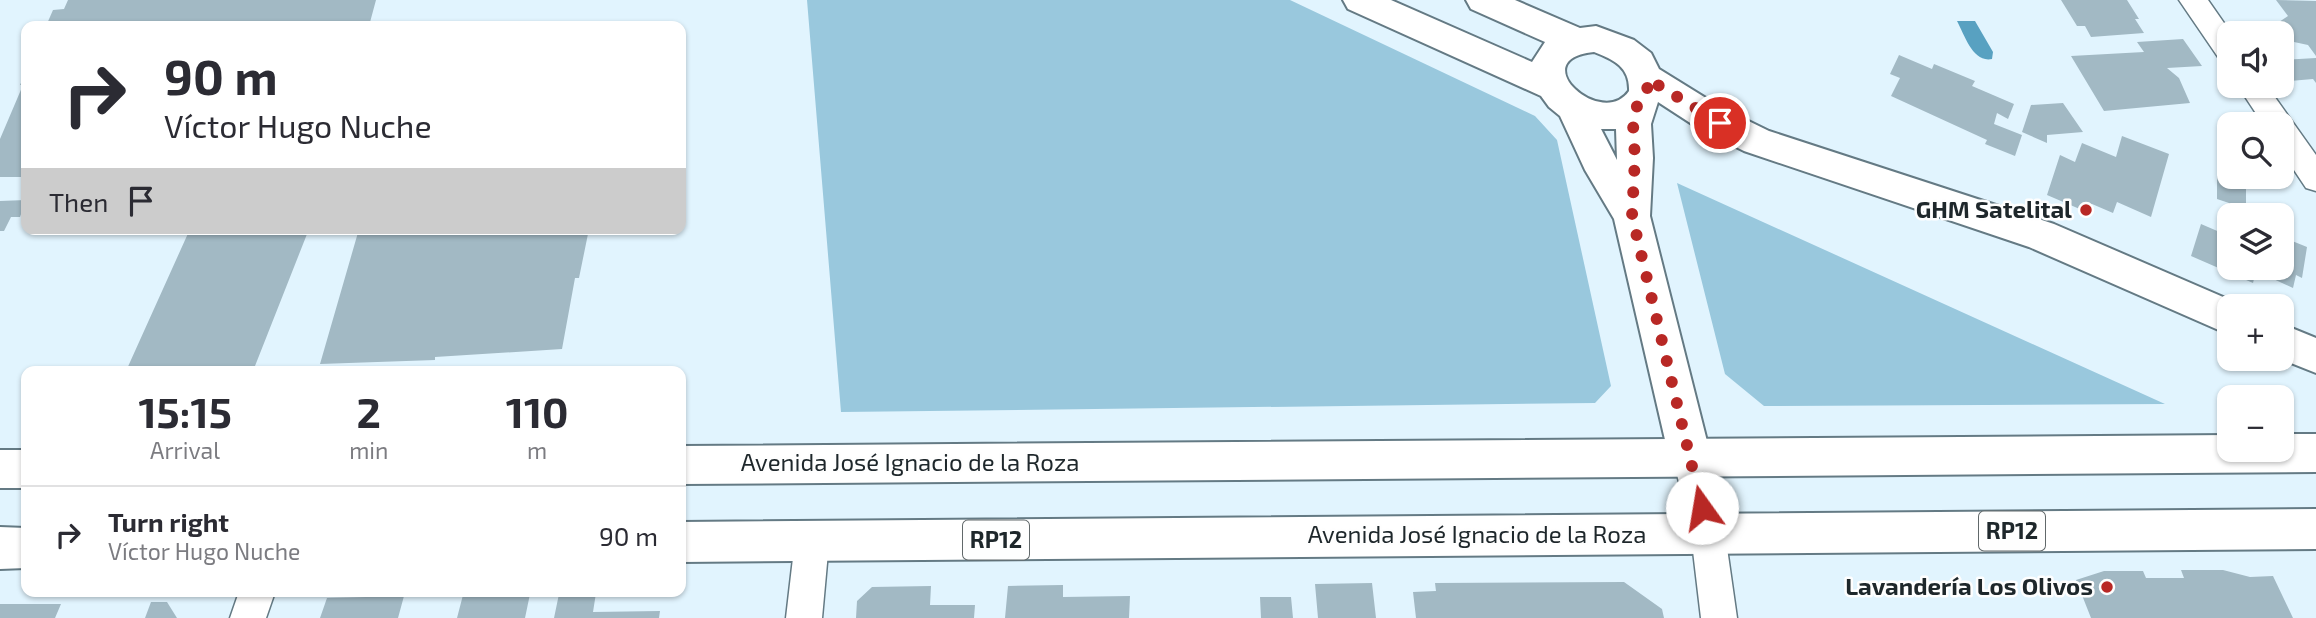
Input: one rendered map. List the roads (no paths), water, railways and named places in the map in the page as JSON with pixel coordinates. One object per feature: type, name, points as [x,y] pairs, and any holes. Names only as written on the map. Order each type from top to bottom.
[{"type":"main road","points":[[1483,0],[1576,41]]},
{"type":"main road","points":[[1363,1],[1563,97],[1591,114],[1609,116],[1627,112],[1642,93]]},
{"type":"main road","points":[[1632,216],[1548,68],[1552,55],[1563,46],[1576,41],[1595,39],[1614,44],[1630,52],[1642,64],[1642,93],[1633,124],[1635,158],[1632,216],[1690,457]]},
{"type":"main road","points":[[1642,93],[1710,118],[1757,141],[2041,235],[2217,312]]},
{"type":"main road","points":[[2294,346],[2316,356]]},
{"type":"main road","name":"Avenida José Ignacio de la Roza","points":[[686,465],[2316,453]]},
{"type":"main road","points":[[0,469],[21,469]]},
{"type":"main road","name":"Avenida José Ignacio de la Roza","points":[[686,542],[2316,528]]},
{"type":"main road","points":[[0,548],[21,548]]},
{"type":"street","points":[[2193,0],[2217,34]]},
{"type":"street","points":[[2294,146],[2316,178]]},
{"type":"street","points":[[1690,457],[1708,534],[1719,618]]},
{"type":"street","points":[[803,618],[812,541]]},
{"type":"street","points":[[248,618],[255,597]]},
{"type":"place","name":"GHM Satelital","points":[[2086,210]]},
{"type":"place","name":"Lavandería Los Olivos","points":[[2107,587]]}]
